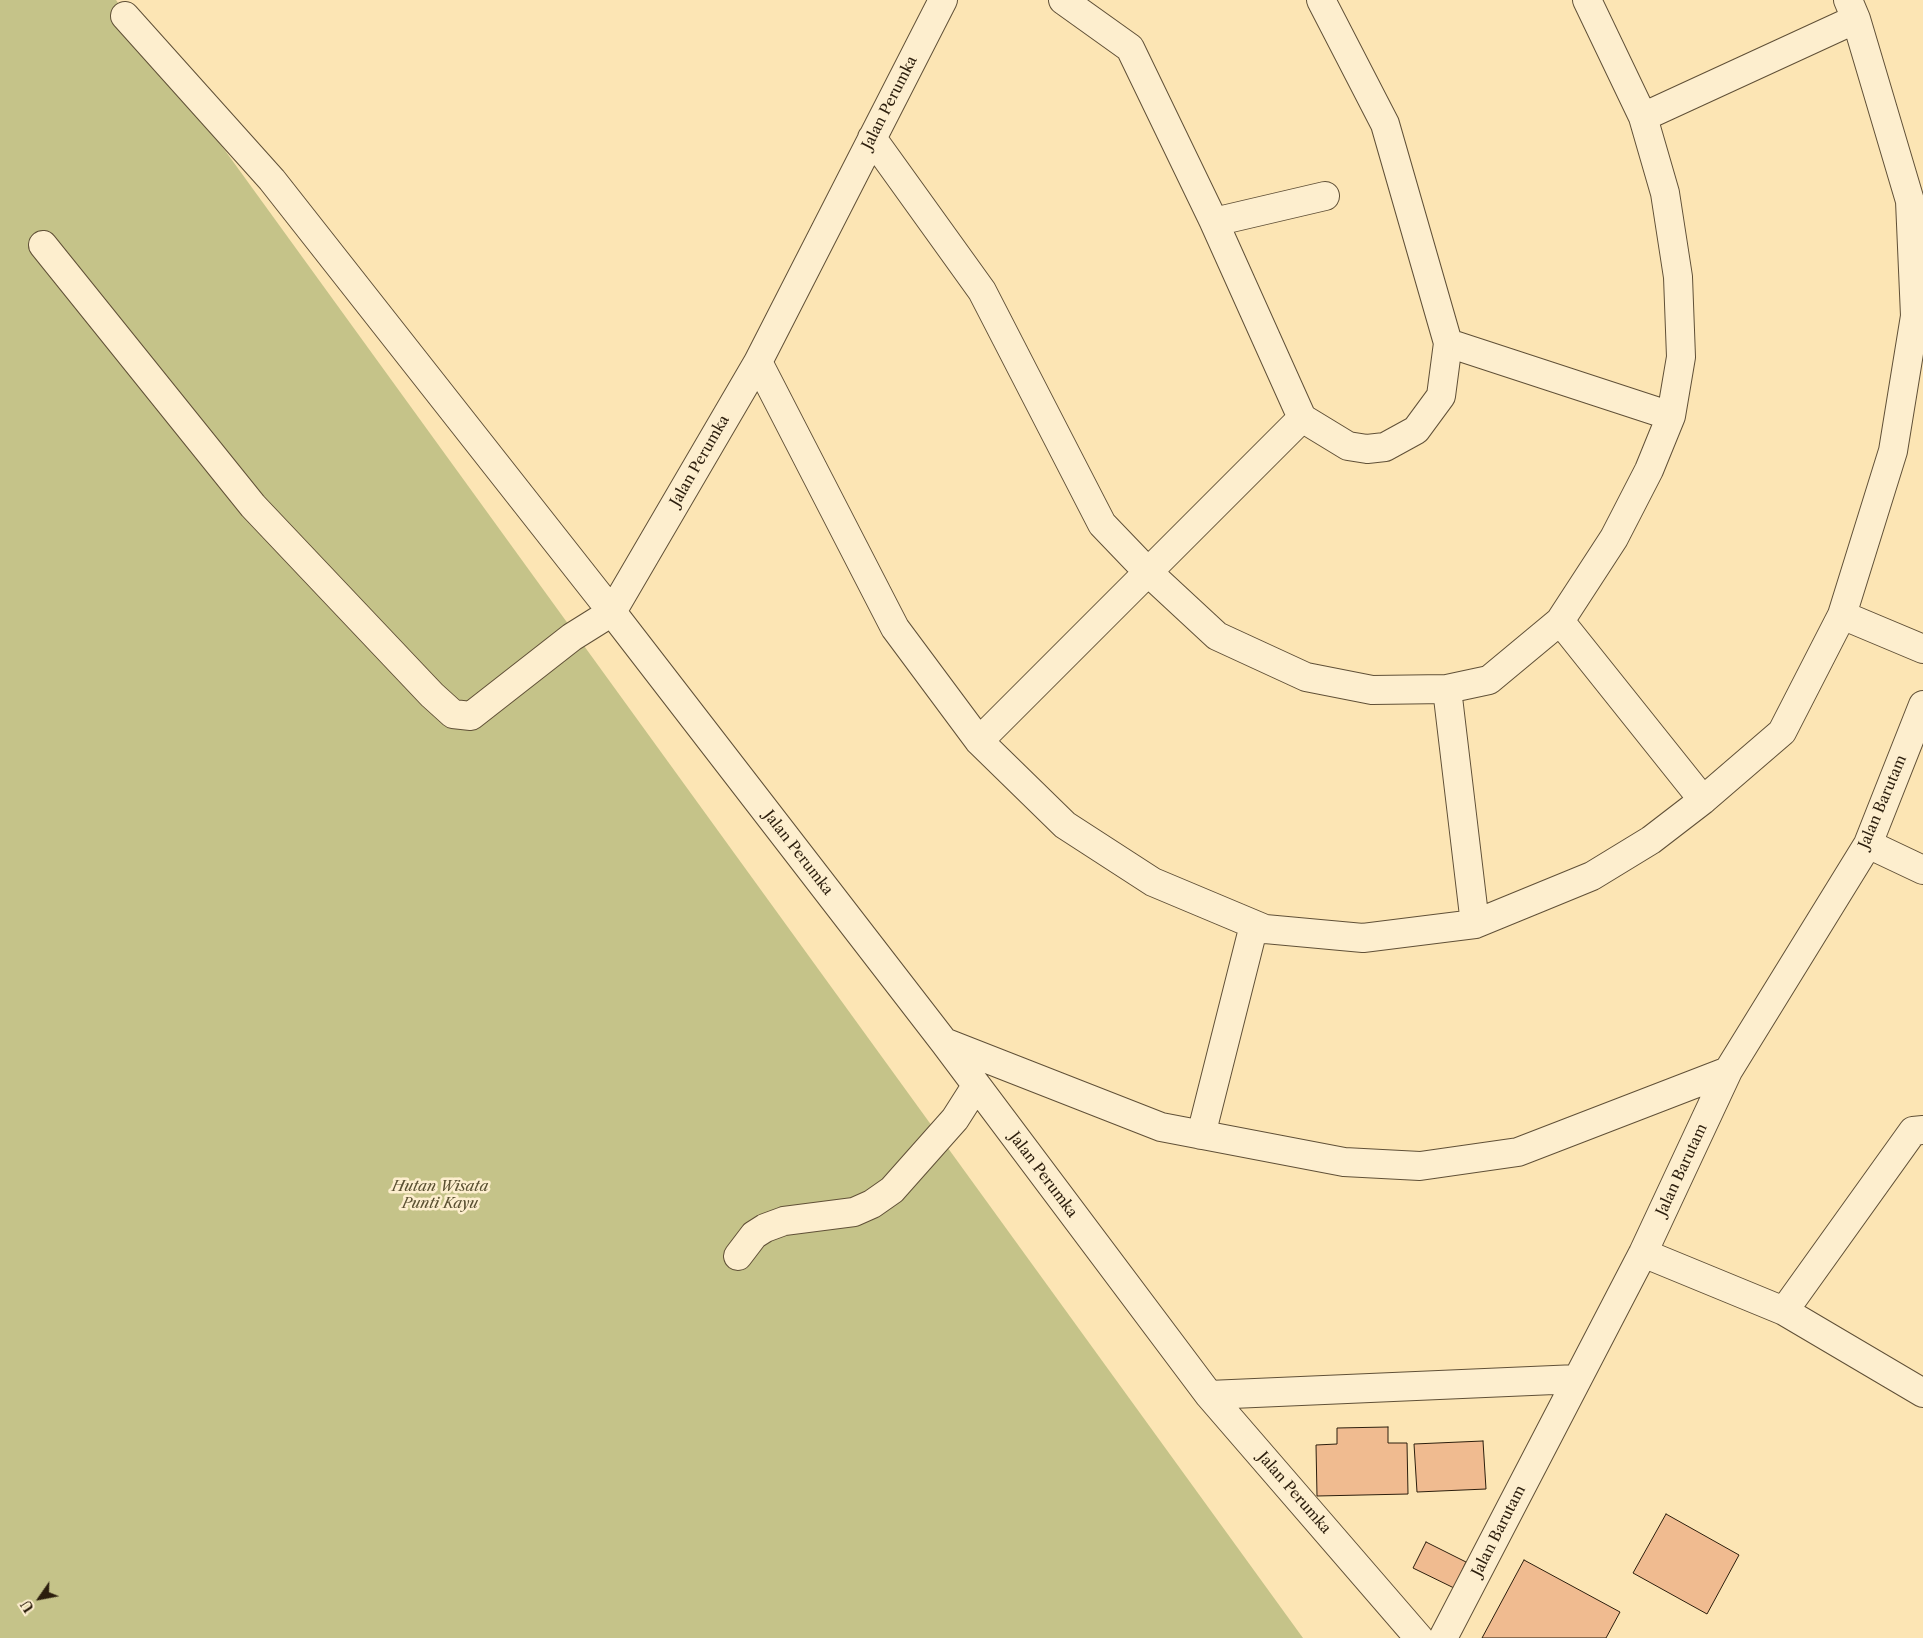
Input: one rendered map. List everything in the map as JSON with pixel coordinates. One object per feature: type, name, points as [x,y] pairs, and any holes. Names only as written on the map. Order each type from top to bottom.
[{"type":"street","name":"Jalan Perumka","points":[[944,0],[758,362],[612,612],[944,1042],[1209,1395],[1419,1638]]},
{"type":"street","points":[[1063,0],[1130,48],[1214,222],[1302,418],[1348,446],[1367,449],[1385,447],[1416,430],[1441,396],[1448,343],[1385,124],[1321,0]]},
{"type":"street","points":[[872,138],[982,291],[1102,524],[1148,572],[1217,636],[1306,677],[1372,690],[1447,689],[1489,680],[1560,621],[1614,538],[1649,470],[1671,416],[1681,357],[1678,277],[1665,193],[1642,117],[1587,0]]},
{"type":"street","points":[[43,245],[253,506],[432,695],[454,714],[471,716],[572,636],[612,612],[272,180],[123,5]]},
{"type":"street","points":[[758,362],[895,628],[978,741],[1065,825],[1153,882],[1265,929],[1363,938],[1475,924],[1592,876],[1651,840],[1703,800],[1782,732],[1842,615],[1893,451],[1915,316],[1910,201],[1852,9],[1642,117]]},
{"type":"street","points":[[1214,222],[1325,196]]},
{"type":"street","points":[[1448,343],[1671,416]]},
{"type":"street","points":[[978,741],[1302,418]]},
{"type":"street","points":[[1842,615],[1923,649]]},
{"type":"street","points":[[1560,621],[1703,800]]},
{"type":"street","points":[[1447,689],[1475,924]]},
{"type":"street","name":"Jalan Barutam","points":[[1443,1638],[1643,1253],[1728,1071],[1868,844],[1923,705]]},
{"type":"street","points":[[1868,844],[1923,870]]},
{"type":"street","points":[[1201,1135],[1254,925]]},
{"type":"street","points":[[944,1042],[1161,1127],[1344,1162],[1420,1166],[1518,1152],[1728,1071]]},
{"type":"street","points":[[738,1256],[754,1235],[764,1228],[784,1221],[854,1212],[872,1204],[892,1190],[955,1119],[976,1086]]},
{"type":"street","points":[[1784,1311],[1913,1131],[1923,1130]]},
{"type":"street","points":[[1643,1253],[1784,1311],[1923,1393]]},
{"type":"street","points":[[1209,1395],[1577,1379]]},
{"type":"green space","name":"Hutan Wisata Punti Kayu","points":[[0,0],[116,0],[1303,1638],[0,1638]]},
{"type":"building","points":[[1388,1427],[1388,1443],[1407,1443],[1408,1494],[1317,1496],[1316,1445],[1337,1444],[1337,1428]]},
{"type":"building","points":[[1483,1441],[1486,1489],[1417,1492],[1414,1444]]},
{"type":"building","points":[[1666,1514],[1739,1555],[1707,1614],[1633,1573]]},
{"type":"building","points":[[1426,1542],[1466,1562],[1454,1588],[1413,1568]]},
{"type":"building","points":[[1524,1560],[1620,1612],[1606,1638],[1482,1638]]}]
